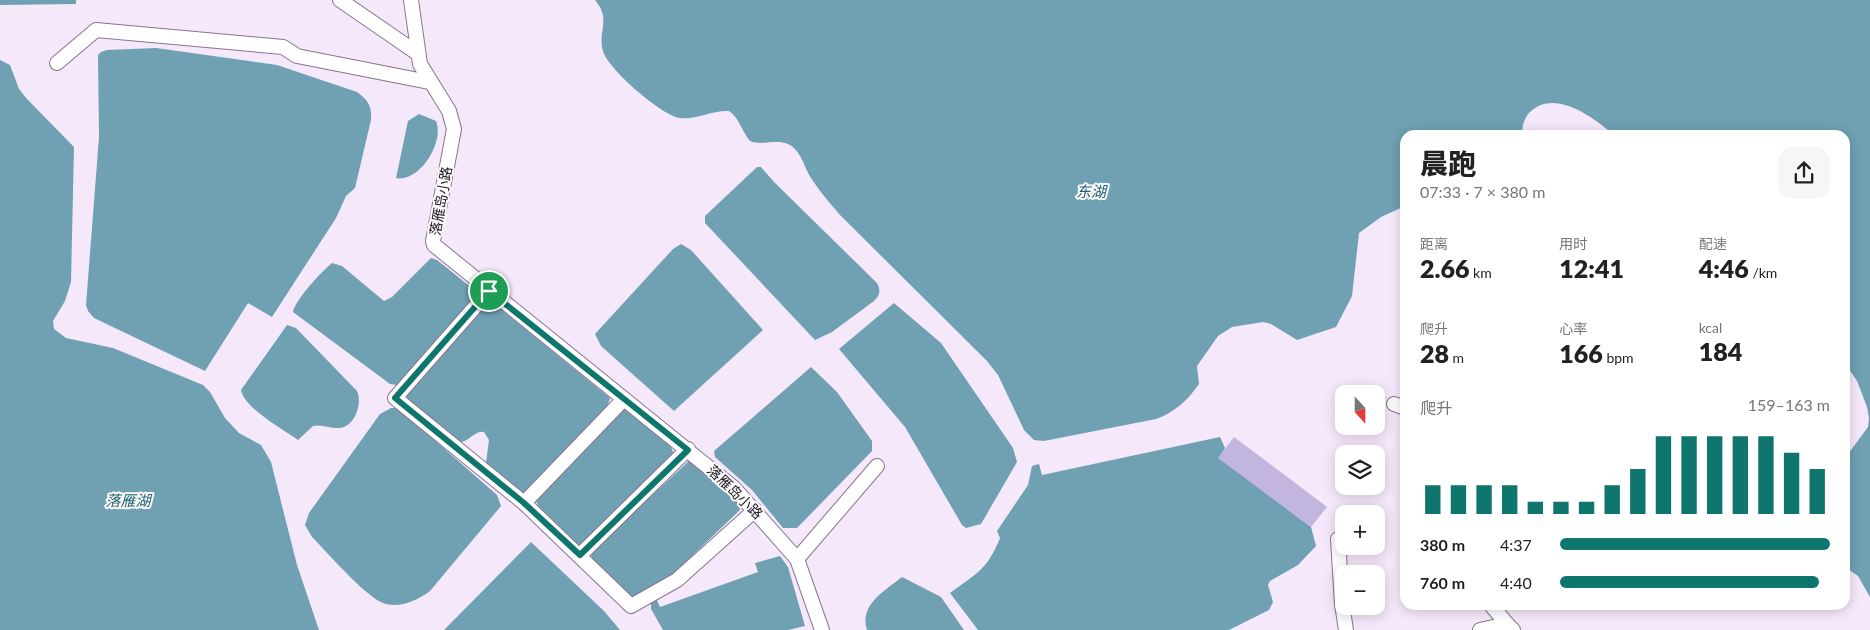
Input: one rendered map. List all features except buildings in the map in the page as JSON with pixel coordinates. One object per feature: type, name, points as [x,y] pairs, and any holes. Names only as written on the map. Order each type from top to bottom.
[{"type":"street","points":[[340,0],[417,54]]},
{"type":"street","name":"落雁岛小路","points":[[411,0],[417,54],[422,71],[449,111],[454,129],[433,241],[437,250],[734,488],[797,558],[822,630]]},
{"type":"street","points":[[58,63],[96,30],[283,47],[297,56],[429,82]]},
{"type":"street","points":[[489,291],[395,398],[524,503],[631,606],[678,580],[755,510]]},
{"type":"street","points":[[524,503],[624,399]]},
{"type":"street","points":[[580,555],[688,450]]},
{"type":"street","points":[[797,558],[877,466]]},
{"type":"street","points":[[1339,555],[1341,598],[1346,630]]},
{"type":"street","points":[[1495,610],[1510,627]]},
{"type":"street","points":[[1480,630],[1510,627]]},
{"type":"water","points":[[0,0],[76,0],[76,4],[0,5]]},
{"type":"water","name":"东湖","points":[[595,0],[1870,0],[1870,597],[1858,576],[1850,570],[1850,451],[1868,427],[1869,418],[1857,381],[1850,370],[1850,130],[1608,130],[1573,108],[1562,104],[1550,103],[1539,106],[1529,113],[1522,130],[1400,130],[1400,208],[1381,217],[1359,233],[1352,296],[1336,327],[1297,340],[1271,324],[1263,322],[1232,327],[1218,336],[1197,366],[1199,384],[1185,401],[1169,413],[1156,419],[1044,441],[1034,440],[1024,430],[998,375],[987,361],[840,215],[814,183],[796,150],[783,143],[750,141],[729,111],[692,118],[680,118],[661,109],[624,79],[607,59],[602,44],[603,14]]},
{"type":"water","points":[[156,48],[277,65],[357,92],[367,101],[371,111],[371,120],[355,188],[346,196],[336,218],[272,317],[248,303],[205,371],[94,318],[86,305],[99,137],[98,55],[107,50]]},
{"type":"water","name":"落雁湖","points":[[0,60],[10,65],[19,89],[27,99],[74,147],[71,282],[65,301],[53,321],[54,329],[66,338],[113,348],[203,385],[210,392],[225,418],[239,433],[261,445],[271,462],[297,565],[319,630],[0,630]]},
{"type":"water","points":[[419,114],[436,121],[437,139],[433,150],[421,168],[405,178],[396,178],[408,121]]},
{"type":"water","points":[[757,167],[761,167],[877,283],[879,293],[874,301],[832,332],[815,340],[705,223],[705,216]]},
{"type":"water","points":[[681,244],[691,250],[763,330],[674,411],[601,346],[595,334],[673,249]]},
{"type":"water","points":[[431,258],[437,260],[472,288],[474,296],[462,316],[397,385],[390,384],[293,312],[304,293],[332,263],[342,266],[384,301],[392,297]]},
{"type":"water","points":[[486,302],[502,310],[610,398],[606,412],[527,492],[520,492],[486,463],[489,440],[484,432],[461,442],[409,402],[406,395]]},
{"type":"water","points":[[894,303],[941,343],[1013,448],[1017,462],[981,524],[966,528],[962,525],[905,427],[839,349]]},
{"type":"water","points":[[287,325],[296,328],[357,391],[359,402],[356,415],[343,427],[313,426],[298,440],[256,411],[244,397],[241,390]]},
{"type":"water","points":[[811,367],[837,392],[872,441],[872,451],[797,528],[783,528],[752,490],[715,457],[714,451]]},
{"type":"water","points":[[391,408],[398,408],[497,495],[501,506],[430,591],[415,600],[398,605],[378,601],[369,594],[312,537],[305,525],[309,513],[380,414]]},
{"type":"water","points":[[623,409],[626,409],[670,443],[674,455],[582,545],[576,545],[540,509],[535,499]]},
{"type":"water","points":[[1220,437],[1225,448],[1219,458],[1311,527],[1316,546],[1298,565],[1270,581],[1268,585],[1273,602],[1269,610],[1229,630],[978,630],[950,593],[980,570],[991,557],[1000,538],[997,531],[1028,485],[1032,466],[1039,464],[1042,475]]},
{"type":"water","points":[[690,460],[727,490],[738,504],[740,510],[674,573],[632,598],[594,563],[591,555],[595,548]]},
{"type":"water","points":[[531,542],[604,611],[620,630],[444,630]]},
{"type":"water","points":[[780,556],[788,567],[805,626],[788,630],[663,630],[651,609],[651,602],[656,598],[660,607],[758,572],[755,563]]},
{"type":"water","points":[[902,577],[941,597],[964,630],[867,630],[866,621],[870,605],[881,593]]},
{"type":"route","points":[[489,291],[688,450],[580,555],[524,503],[395,398],[489,291]]}]
